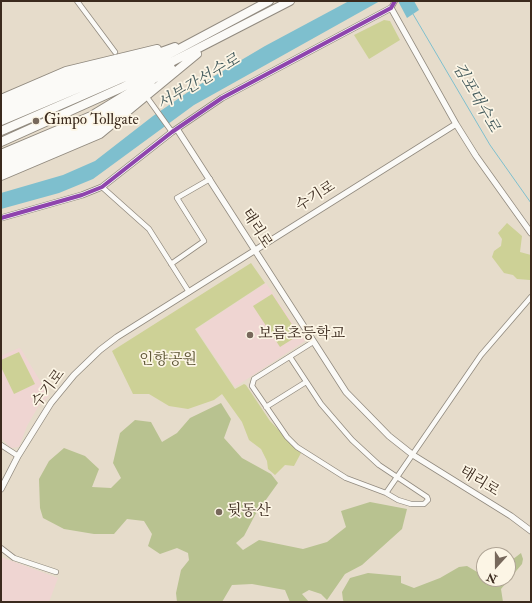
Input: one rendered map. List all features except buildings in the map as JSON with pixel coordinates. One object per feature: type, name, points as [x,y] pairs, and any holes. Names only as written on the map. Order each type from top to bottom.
[{"type":"highway","points":[[1,131],[121,79],[268,1]]},
{"type":"highway","points":[[1,151],[90,113],[208,45],[290,1]]},
{"type":"highway","points":[[1,95],[63,69],[202,37]]},
{"type":"highway","points":[[1,99],[66,71],[202,37]]},
{"type":"highway","points":[[1,103],[68,74],[202,37]]},
{"type":"highway","points":[[1,106],[68,78],[202,37]]},
{"type":"highway","points":[[1,110],[72,80],[202,37]]},
{"type":"highway","points":[[1,114],[73,83],[202,37]]},
{"type":"highway","points":[[1,117],[73,87],[202,37]]},
{"type":"highway","points":[[1,121],[202,37]]},
{"type":"highway","points":[[1,142],[120,88],[208,45]]},
{"type":"highway","points":[[1,154],[91,116],[208,45]]},
{"type":"highway","points":[[1,158],[92,119],[208,45]]},
{"type":"highway","points":[[1,162],[93,122],[208,45]]},
{"type":"highway","points":[[1,165],[95,125],[208,45]]},
{"type":"highway","points":[[1,169],[96,128],[208,45]]},
{"type":"highway","points":[[1,172],[98,131],[208,45]]},
{"type":"highway","points":[[1,176],[100,134],[208,45]]},
{"type":"street","points":[[77,1],[115,52]]},
{"type":"street","points":[[1,218],[82,195],[102,187],[172,130],[222,98],[391,8],[395,1]]},
{"type":"street","points":[[391,8],[456,124],[476,156],[531,233]]},
{"type":"street","points":[[149,100],[172,130]]},
{"type":"street","name":"수기로","points":[[1,489],[18,456],[51,403],[86,362],[117,337],[456,124]]},
{"type":"street","name":"태리로","points":[[172,130],[210,179],[336,379],[355,402],[376,425],[413,454],[511,516],[531,531]]},
{"type":"street","points":[[171,264],[204,241],[177,198],[210,179]]},
{"type":"street","points":[[102,187],[149,229],[189,292]]},
{"type":"street","points":[[386,493],[481,355],[531,297]]},
{"type":"street","points":[[290,357],[325,409],[349,436],[364,452],[397,478],[427,497],[426,503],[411,504],[398,500],[386,493],[346,478],[302,451],[287,437],[252,386],[252,381],[313,342]]},
{"type":"street","points":[[266,407],[306,382]]},
{"type":"street","points":[[1,445],[18,456]]},
{"type":"street","points":[[1,548],[14,558],[56,572]]},
{"type":"shaded area","name":"보름초등학교","points":[[266,283],[305,341],[235,387],[196,329]]},
{"type":"shaded area","points":[[19,348],[49,396],[38,407],[27,426],[19,447],[11,448],[1,438],[1,356]]},
{"type":"shaded area","points":[[1,557],[58,578],[49,602],[1,602]]},
{"type":"green space","points":[[384,20],[390,21],[400,40],[369,59],[354,35]]},
{"type":"green space","points":[[507,223],[522,236],[520,252],[531,255],[530,280],[517,279],[513,275],[504,273],[492,257],[494,251],[501,246],[502,239],[498,233]]},
{"type":"green space","name":"인향공원","points":[[251,263],[265,283],[195,329],[235,389],[244,384],[246,385],[270,421],[301,453],[294,466],[285,465],[275,475],[268,469],[267,461],[261,449],[249,440],[242,422],[222,394],[214,400],[188,409],[169,406],[149,394],[133,394],[112,351]]},
{"type":"green space","points":[[272,294],[299,335],[280,347],[253,306]]},
{"type":"green space","points":[[19,352],[35,384],[14,394],[1,367],[1,360]]},
{"type":"green space","points":[[221,403],[231,419],[224,438],[242,458],[271,474],[278,483],[255,515],[244,536],[236,543],[243,550],[259,540],[303,549],[327,542],[346,527],[341,511],[370,502],[407,509],[402,529],[362,565],[345,574],[327,600],[321,594],[309,590],[302,594],[309,602],[290,602],[285,590],[252,584],[232,585],[222,602],[177,602],[176,593],[181,570],[189,560],[188,553],[177,548],[160,554],[148,546],[152,534],[144,521],[127,519],[114,534],[94,534],[64,529],[43,518],[40,508],[39,479],[49,461],[64,448],[85,456],[99,469],[92,487],[111,488],[121,478],[113,463],[120,433],[135,420],[151,422],[162,442],[177,433],[190,418]]},
{"type":"green space","points":[[521,553],[523,559],[522,564],[516,571],[516,557]]},
{"type":"green space","points":[[467,566],[476,571],[476,587],[503,587],[501,589],[503,602],[344,602],[343,600],[342,592],[350,578],[368,573],[401,576],[401,583],[414,588],[440,578],[459,567]]},
{"type":"water","points":[[349,1],[380,1],[194,105],[93,179],[59,193],[1,209],[1,193],[63,175],[95,161],[153,116],[194,88],[265,46]]},
{"type":"water","points":[[398,1],[414,1],[419,10],[407,18]]},
{"type":"waterway","name":"김포대수로","points":[[413,14],[490,145],[531,203]]},
{"type":"transit line","points":[[1,218],[82,195],[102,187],[172,132],[222,98],[391,8],[395,1]]},
{"type":"place","name":"Gimpo Tollgate","points":[[36,121]]},
{"type":"place","name":"보름초등학교","points":[[250,335]]},
{"type":"place","name":"뒷동산","points":[[219,512]]},
{"type":"water label","name":"서부간선수로","points":[[199,83]]}]
